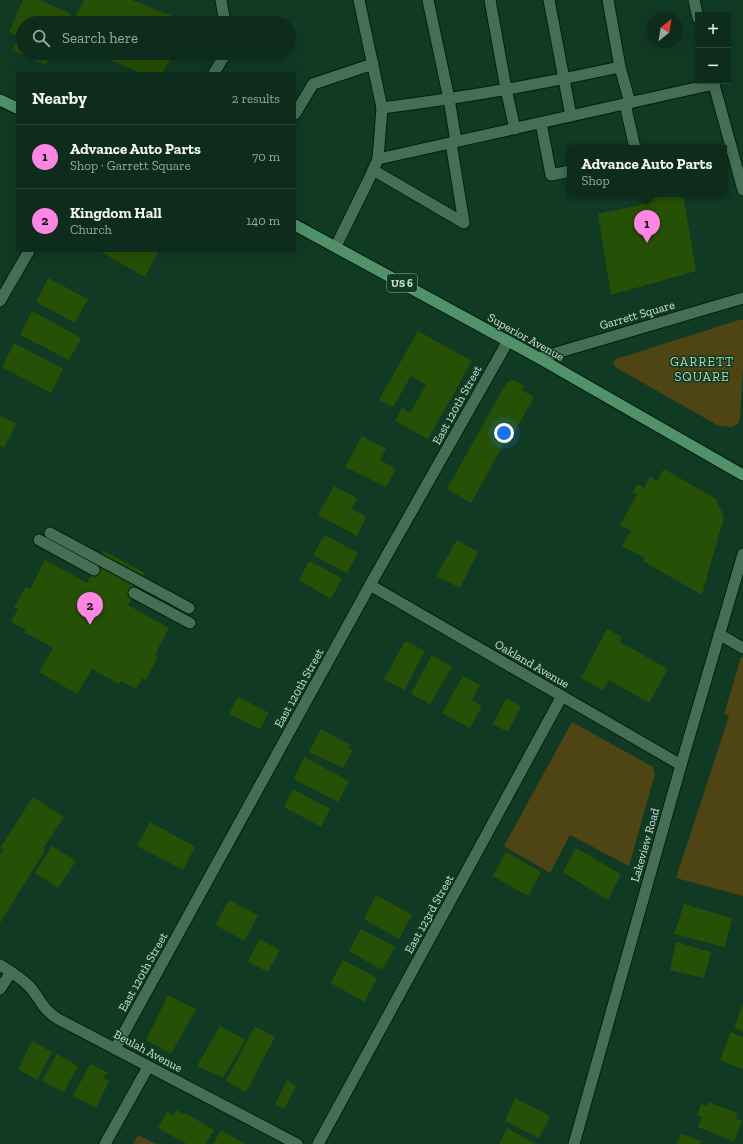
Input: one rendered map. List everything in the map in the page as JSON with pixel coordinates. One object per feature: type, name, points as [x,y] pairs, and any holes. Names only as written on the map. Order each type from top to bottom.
[{"type":"main road","points":[[0,100],[16,108]]},
{"type":"main road","name":"Superior Avenue","points":[[296,226],[539,358],[743,475]]},
{"type":"street","points":[[221,0],[224,16]]},
{"type":"street","points":[[336,246],[378,159],[382,108],[359,0]]},
{"type":"street","points":[[373,170],[464,223],[449,99],[428,0]]},
{"type":"street","points":[[490,0],[506,89],[515,129]]},
{"type":"street","points":[[549,0],[571,116]]},
{"type":"street","points":[[608,0],[634,145]]},
{"type":"street","points":[[694,0],[697,12]]},
{"type":"street","points":[[215,72],[222,60]]},
{"type":"street","points":[[296,112],[313,84],[373,64]]},
{"type":"street","points":[[382,108],[449,99],[563,79],[620,67]]},
{"type":"street","points":[[378,159],[627,104],[710,84]]},
{"type":"street","points":[[714,84],[743,190]]},
{"type":"street","points":[[541,123],[551,175],[567,172]]},
{"type":"street","points":[[0,301],[27,252]]},
{"type":"street","name":"Garrett Square","points":[[539,358],[743,298]]},
{"type":"street","name":"East 120th Street","points":[[115,1049],[370,585],[508,341]]},
{"type":"street","points":[[50,533],[189,608]]},
{"type":"street","points":[[39,540],[94,570]]},
{"type":"street","name":"Lakeview Road","points":[[574,1144],[681,765],[743,554]]},
{"type":"street","name":"Oakland Avenue","points":[[370,585],[681,765]]},
{"type":"street","points":[[134,593],[190,623]]},
{"type":"street","points":[[719,634],[743,648]]},
{"type":"street","name":"East 123rd Street","points":[[318,1144],[562,696]]},
{"type":"street","name":"Beulah Avenue","points":[[0,965],[28,985],[48,1013],[148,1067],[297,1144]]},
{"type":"street","points":[[0,988],[10,972]]},
{"type":"street","points":[[105,1144],[148,1067]]},
{"type":"shaded area","points":[[743,320],[743,367],[740,418],[738,424],[732,427],[719,426],[615,367],[613,363],[616,359]]},
{"type":"shaded area","points":[[741,657],[743,658],[743,896],[676,878],[729,716],[724,714]]},
{"type":"shaded area","points":[[572,722],[653,767],[655,774],[629,866],[570,835],[550,873],[504,846]]},
{"type":"shaded area","points":[[138,1135],[156,1144],[133,1144]]},
{"type":"building","points":[[23,0],[40,0],[71,14],[70,16],[16,16]]},
{"type":"building","points":[[84,0],[132,0],[172,16],[76,16]]},
{"type":"building","points":[[16,16],[16,35],[9,32]]},
{"type":"building","points":[[16,42],[16,52],[12,50]]},
{"type":"building","points":[[35,60],[48,60],[46,65]]},
{"type":"building","points":[[170,60],[163,72],[139,72],[112,61]]},
{"type":"building","points":[[644,197],[684,197],[696,271],[611,295],[598,214],[645,204]]},
{"type":"building","points":[[101,252],[158,252],[145,277]]},
{"type":"building","points":[[48,278],[88,299],[75,323],[36,302]]},
{"type":"building","points":[[32,311],[81,338],[69,360],[20,335]]},
{"type":"building","points":[[418,331],[472,361],[428,439],[395,421],[402,408],[410,413],[426,385],[411,376],[393,407],[379,400]]},
{"type":"building","points":[[14,343],[63,369],[51,393],[2,367]]},
{"type":"building","points":[[511,379],[524,386],[522,390],[534,397],[507,445],[504,443],[471,503],[447,489],[507,382],[509,383]]},
{"type":"building","points":[[0,415],[16,424],[4,448],[0,446]]},
{"type":"building","points":[[362,436],[386,449],[380,460],[396,469],[386,487],[345,467]]},
{"type":"building","points":[[664,469],[716,499],[724,517],[702,595],[643,561],[645,558],[622,546],[631,531],[620,525],[637,495],[633,493],[637,484],[644,488],[650,477],[657,481]]},
{"type":"building","points":[[334,486],[357,498],[352,509],[366,517],[357,536],[318,515]]},
{"type":"building","points":[[325,535],[358,553],[347,573],[313,555]]},
{"type":"building","points":[[457,540],[478,552],[460,588],[436,576]]},
{"type":"building","points":[[104,551],[145,573],[128,605],[169,628],[155,654],[158,656],[146,680],[143,678],[136,689],[121,681],[119,684],[92,669],[77,694],[39,672],[53,648],[24,632],[26,630],[11,622],[18,609],[14,607],[26,587],[30,589],[45,560],[87,583]]},
{"type":"building","points":[[309,561],[342,578],[331,599],[299,580]]},
{"type":"building","points":[[607,629],[622,637],[620,642],[668,669],[649,703],[609,680],[603,690],[581,678]]},
{"type":"building","points":[[405,641],[425,651],[404,690],[384,679]]},
{"type":"building","points":[[432,655],[452,667],[430,704],[411,694]]},
{"type":"building","points":[[463,676],[480,685],[472,700],[482,706],[470,728],[442,713]]},
{"type":"building","points":[[238,697],[269,713],[260,729],[229,714]]},
{"type":"building","points":[[506,698],[521,706],[508,732],[493,724]]},
{"type":"building","points":[[321,729],[350,745],[348,748],[353,750],[343,768],[309,752]]},
{"type":"building","points":[[304,757],[349,781],[338,802],[294,779]]},
{"type":"building","points":[[293,789],[330,809],[321,827],[284,807]]},
{"type":"building","points":[[33,797],[64,817],[44,847],[44,852],[0,923],[0,855],[3,850],[0,848]]},
{"type":"building","points":[[150,822],[195,847],[183,870],[137,846]]},
{"type":"building","points":[[52,846],[76,861],[58,888],[35,873]]},
{"type":"building","points":[[576,848],[621,874],[608,900],[563,872]]},
{"type":"building","points":[[506,852],[541,872],[528,896],[493,876]]},
{"type":"building","points":[[376,895],[412,915],[399,939],[364,919]]},
{"type":"building","points":[[229,900],[258,915],[245,941],[215,925]]},
{"type":"building","points":[[684,904],[732,918],[725,947],[674,934]]},
{"type":"building","points":[[361,929],[395,947],[382,970],[349,951]]},
{"type":"building","points":[[259,939],[280,950],[268,972],[248,962]]},
{"type":"building","points":[[676,942],[711,952],[704,978],[670,970]]},
{"type":"building","points":[[343,960],[377,978],[364,1002],[331,983]]},
{"type":"building","points":[[168,995],[196,1009],[171,1054],[146,1040]]},
{"type":"building","points":[[743,1005],[743,1031],[734,1028]]},
{"type":"building","points":[[220,1026],[245,1040],[223,1078],[197,1066]]},
{"type":"building","points":[[255,1026],[275,1037],[246,1092],[226,1081]]},
{"type":"building","points":[[731,1032],[743,1037],[743,1069],[720,1060]]},
{"type":"building","points":[[32,1041],[52,1052],[37,1080],[18,1069]]},
{"type":"building","points":[[57,1054],[78,1066],[64,1092],[42,1081]]},
{"type":"building","points":[[90,1064],[107,1072],[103,1078],[109,1081],[96,1108],[73,1096]]},
{"type":"building","points":[[287,1080],[296,1086],[284,1109],[275,1104]]},
{"type":"building","points":[[515,1098],[550,1116],[539,1138],[505,1121]]},
{"type":"building","points":[[708,1102],[737,1113],[736,1118],[742,1121],[734,1142],[698,1127],[702,1117],[697,1115],[701,1104],[707,1106]]},
{"type":"building","points":[[176,1110],[184,1114],[185,1113],[214,1130],[206,1144],[187,1144],[158,1128],[167,1112],[173,1115]]},
{"type":"building","points":[[507,1128],[536,1144],[499,1144]]},
{"type":"building","points":[[221,1130],[245,1144],[213,1144]]},
{"type":"building","points":[[681,1134],[701,1141],[700,1144],[677,1144]]},
{"type":"place","name":"Advance Auto Parts","points":[[647,243]]},
{"type":"place","name":"Kingdom Hall","points":[[90,625]]},
{"type":"district","name":"GARRETT SQUARE","points":[[702,368]]}]
